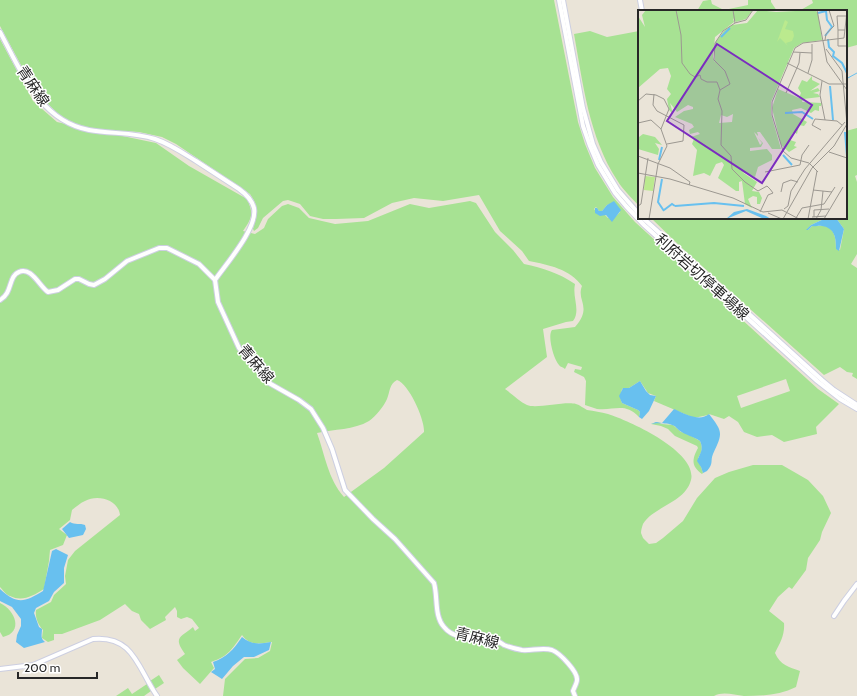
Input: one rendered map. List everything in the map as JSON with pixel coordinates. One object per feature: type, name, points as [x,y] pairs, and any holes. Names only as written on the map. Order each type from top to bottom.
[{"type":"street","name":"利府岩切停車場線","points":[[559,0],[584,126],[590,146],[598,164],[615,193],[638,218]]},
{"type":"street","points":[[563,0],[583,108],[593,144],[601,162],[618,190],[638,213]]},
{"type":"street","points":[[640,0],[642,10]]},
{"type":"street","name":"青麻線","points":[[0,32],[39,100],[59,118],[76,127],[87,130],[137,134],[165,142],[239,189],[250,199],[254,210],[253,223],[235,253],[215,280],[218,302],[239,348],[269,383],[299,400],[311,409],[323,428],[345,490],[395,539],[434,584],[437,593],[437,605],[440,622],[445,629],[451,633],[467,638],[494,639],[506,646],[521,650],[553,650],[575,672],[577,679],[573,691],[575,696]]},
{"type":"street","name":"利府岩切停車場線","points":[[639,219],[800,366],[835,396],[857,409]]},
{"type":"street","name":"利府岩切停車場線","points":[[644,219],[822,380],[857,405]]},
{"type":"street","points":[[0,300],[7,294],[14,276],[21,271],[28,272],[48,292],[58,290],[75,279],[94,285],[105,279],[127,261],[159,248],[167,248],[199,264],[215,280]]},
{"type":"street","points":[[834,616],[857,584]]},
{"type":"street","points":[[0,669],[32,664],[93,639],[102,638],[120,643],[130,652],[157,696]]},
{"type":"green space","points":[[0,0],[554,0],[578,122],[595,168],[613,197],[635,222],[818,389],[839,404],[816,427],[817,434],[784,442],[772,435],[757,437],[744,432],[738,422],[729,416],[724,419],[709,414],[694,418],[654,401],[656,396],[648,393],[640,381],[629,388],[622,389],[620,397],[622,403],[640,412],[639,417],[634,412],[624,408],[597,409],[585,405],[586,381],[584,377],[574,372],[575,369],[581,370],[582,367],[568,363],[565,369],[559,366],[553,353],[550,337],[552,330],[575,327],[580,320],[584,309],[581,296],[582,286],[571,275],[565,272],[551,266],[529,261],[522,251],[500,231],[479,195],[443,201],[414,198],[392,203],[364,218],[336,219],[323,219],[310,216],[300,204],[288,200],[283,201],[263,218],[258,228],[254,231],[256,207],[250,194],[176,144],[162,137],[139,132],[89,129],[156,143],[189,166],[247,199],[251,208],[251,216],[243,231],[255,234],[264,228],[268,219],[282,206],[288,204],[299,208],[309,218],[335,224],[368,221],[410,204],[429,208],[470,201],[476,203],[495,232],[513,250],[524,264],[551,271],[575,284],[576,313],[573,321],[543,329],[547,357],[505,389],[527,405],[537,406],[571,403],[579,405],[587,410],[608,414],[631,423],[660,439],[674,449],[684,459],[690,469],[691,480],[688,488],[683,494],[654,513],[643,524],[641,533],[643,538],[649,544],[656,543],[683,521],[697,498],[715,478],[753,465],[782,465],[808,480],[823,496],[831,513],[820,540],[808,558],[806,570],[792,589],[789,587],[778,597],[769,611],[784,623],[783,635],[775,653],[782,663],[800,671],[796,687],[777,693],[751,696],[725,694],[714,696],[223,696],[225,679],[245,659],[258,658],[270,651],[272,642],[252,643],[245,639],[242,635],[226,655],[211,662],[214,668],[200,684],[183,668],[177,660],[185,654],[179,644],[180,638],[193,627],[195,631],[199,628],[192,619],[187,617],[181,619],[177,617],[175,607],[165,617],[166,620],[150,629],[141,620],[139,614],[132,611],[125,604],[100,620],[62,634],[54,634],[54,640],[48,642],[42,638],[43,630],[37,621],[36,610],[51,602],[54,595],[66,584],[65,576],[68,560],[75,551],[120,515],[115,505],[106,499],[95,498],[81,503],[72,510],[70,520],[59,529],[67,535],[63,545],[50,550],[44,589],[32,596],[14,598],[6,594],[0,587],[0,39],[33,101],[57,122],[88,129],[70,122],[58,114],[41,97],[30,82],[0,26]],"holes":[[[613,203],[620,212],[616,216],[608,218],[604,214],[599,215],[594,209],[596,207],[599,211],[602,211],[607,205]],[[786,379],[790,391],[741,408],[737,396]],[[397,380],[402,383],[411,395],[422,419],[424,432],[384,468],[344,497],[331,475],[317,433],[350,428],[369,421],[384,405],[394,382]]]},
{"type":"green space","points":[[711,0],[712,4],[724,10],[698,10],[703,1]]},
{"type":"green space","points":[[748,0],[771,0],[776,10],[724,10],[748,5]]},
{"type":"green space","points":[[812,0],[857,0],[857,45],[847,48],[847,10],[801,10],[813,3]]},
{"type":"green space","points":[[590,31],[607,37],[638,31],[638,205],[625,191],[607,163],[593,128],[584,91],[574,34]]},
{"type":"green space","points":[[857,128],[857,175],[855,176],[857,182],[857,254],[851,264],[857,268],[857,379],[852,376],[853,373],[847,372],[840,367],[824,375],[683,249],[652,219],[824,219],[811,225],[807,230],[812,226],[828,227],[835,236],[836,249],[840,250],[844,229],[837,219],[847,219],[847,131]]},
{"type":"green space","points":[[657,422],[673,425],[681,432],[686,433],[700,441],[702,450],[698,458],[703,473],[702,474],[694,465],[694,459],[698,448],[697,446],[675,436],[668,429],[651,424]]},
{"type":"green space","points":[[0,603],[10,611],[15,621],[14,631],[3,637],[0,632]]},
{"type":"green space","points":[[159,675],[164,683],[155,689],[150,681]]},
{"type":"green space","points":[[147,684],[151,691],[144,696],[116,696],[128,688],[132,694]]},
{"type":"water","points":[[614,201],[621,210],[612,222],[606,215],[600,216],[595,213],[595,208],[602,211],[607,205]]},
{"type":"water","points":[[824,219],[837,219],[844,229],[839,251],[836,249],[835,237],[830,229],[821,226],[812,226],[806,230],[811,225]]},
{"type":"water","points":[[640,381],[650,395],[656,396],[649,411],[642,419],[639,417],[640,412],[638,410],[622,403],[619,396],[623,388],[629,388]]},
{"type":"water","points":[[674,409],[697,417],[709,414],[719,429],[720,437],[712,456],[711,464],[707,471],[703,473],[697,461],[702,449],[700,441],[682,432],[673,425],[658,423],[651,424],[656,422],[662,423]]},
{"type":"water","points":[[70,522],[85,525],[86,529],[83,535],[69,538],[62,529]]},
{"type":"water","points":[[56,549],[68,555],[64,568],[64,583],[54,592],[49,601],[36,608],[34,613],[39,627],[42,629],[42,638],[45,642],[24,648],[16,642],[21,626],[21,619],[12,607],[0,601],[0,589],[16,600],[31,598],[43,591],[52,551]]},
{"type":"water","points":[[242,637],[256,643],[271,642],[269,650],[254,657],[244,657],[233,666],[222,679],[211,672],[215,669],[213,662],[222,658],[229,652]]},
{"type":"waterway","points":[[847,78],[857,73]]}]
